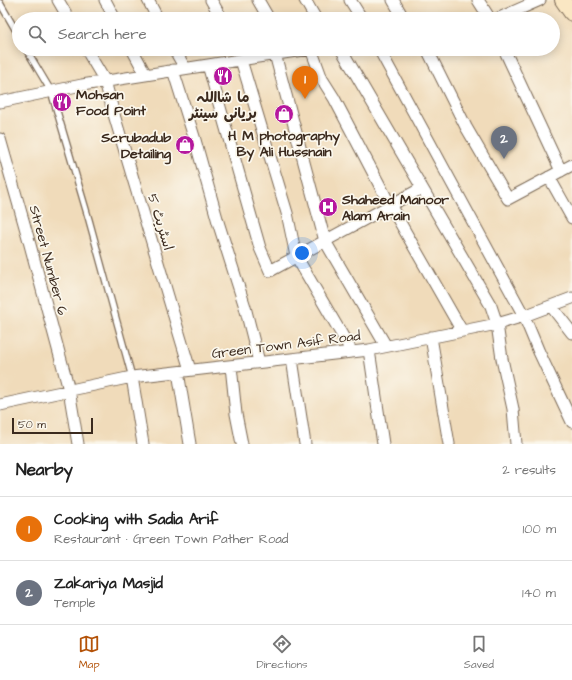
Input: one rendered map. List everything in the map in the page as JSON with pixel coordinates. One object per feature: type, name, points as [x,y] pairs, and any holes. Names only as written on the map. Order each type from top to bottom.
[{"type":"street","points":[[58,0],[65,12]]},
{"type":"street","points":[[105,0],[112,12]]},
{"type":"street","points":[[148,0],[154,12]]},
{"type":"street","points":[[211,0],[218,12]]},
{"type":"street","points":[[258,0],[265,12]]},
{"type":"street","points":[[305,0],[312,12]]},
{"type":"street","points":[[350,0],[358,12]]},
{"type":"street","points":[[393,0],[400,12]]},
{"type":"street","points":[[478,0],[486,12]]},
{"type":"street","points":[[513,12],[540,0]]},
{"type":"street","points":[[564,0],[572,13]]},
{"type":"street","name":"اسٹریٹ 5","points":[[90,56],[105,81],[119,133],[190,370]]},
{"type":"street","points":[[136,56],[146,75]]},
{"type":"street","points":[[178,56],[185,68]]},
{"type":"street","points":[[0,102],[105,81],[208,65],[242,56],[287,212],[296,256],[352,352]]},
{"type":"street","points":[[276,56],[325,241],[386,346]]},
{"type":"street","points":[[313,56],[322,79],[334,98],[390,205],[462,331]]},
{"type":"street","points":[[345,56],[491,306],[497,324],[502,359],[513,409],[516,444]]},
{"type":"street","points":[[383,56],[524,316],[572,422]]},
{"type":"street","points":[[430,56],[466,127],[508,199],[572,165]]},
{"type":"street","points":[[507,56],[561,171]]},
{"type":"street","points":[[208,65],[260,248],[270,271],[422,188]]},
{"type":"street","points":[[174,70],[218,222],[245,307],[259,362]]},
{"type":"street","name":"Street Number 6","points":[[0,138],[69,390],[78,444]]},
{"type":"street","points":[[549,177],[572,218]]},
{"type":"street","name":"Green Town Asif Road","points":[[0,405],[132,377],[369,350],[497,324],[524,316],[572,298]]},
{"type":"street","points":[[551,306],[572,333]]},
{"type":"street","points":[[431,337],[449,444]]},
{"type":"street","points":[[369,350],[383,444]]},
{"type":"street","points":[[292,359],[305,444]]},
{"type":"street","points":[[231,366],[236,414],[242,444]]},
{"type":"street","points":[[178,372],[190,444]]},
{"type":"street","points":[[132,377],[143,444]]},
{"type":"lane","points":[[0,3],[12,24]]},
{"type":"lane","points":[[30,56],[51,91],[89,220],[132,377]]},
{"type":"place","name":"ما شااللہ بریانی سینٹر","points":[[223,76]]},
{"type":"place","name":"Cooking with Sadia Arif","points":[[305,99]]},
{"type":"place","name":"Mohsan Food Point","points":[[62,102]]},
{"type":"place","name":"H M photography By Ali Hussnain","points":[[284,114]]},
{"type":"place","name":"Scrubadub Detailing","points":[[185,145]]},
{"type":"place","name":"Zakariya Masjid","points":[[504,159]]},
{"type":"place","name":"Shaheed Manoor Alam Arain","points":[[328,207]]}]
